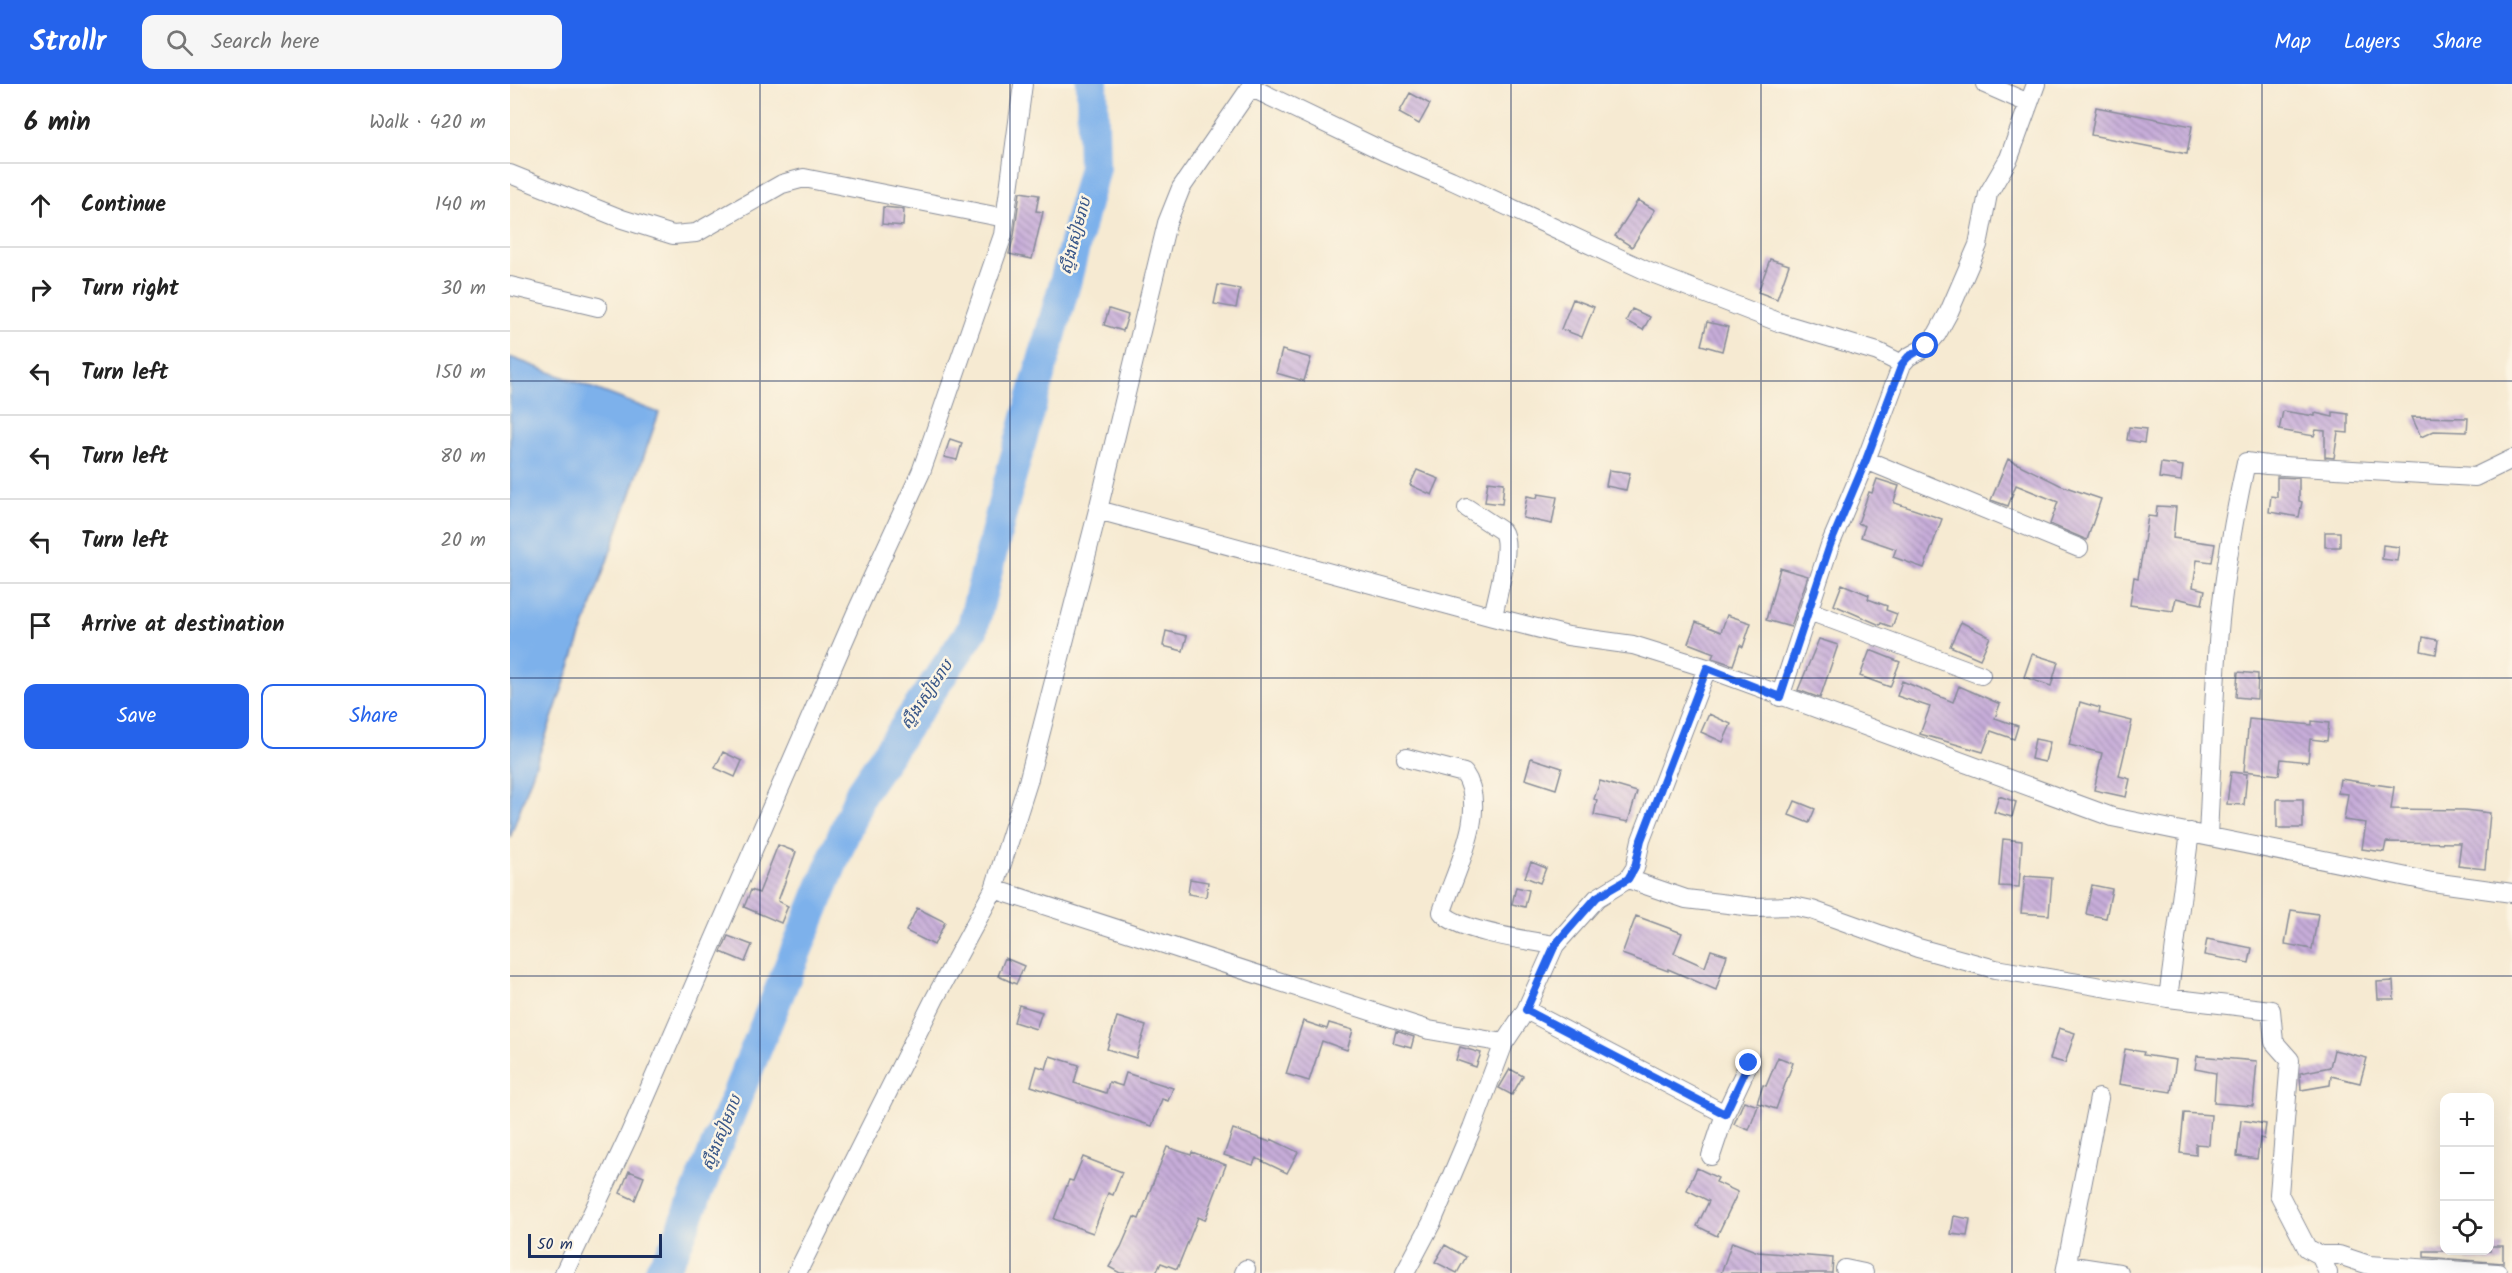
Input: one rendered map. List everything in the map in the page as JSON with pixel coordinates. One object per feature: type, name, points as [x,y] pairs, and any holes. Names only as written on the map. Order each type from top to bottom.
[{"type":"street","points":[[564,1273],[630,1133],[856,613],[921,472],[1003,235],[1023,84]]},
{"type":"street","points":[[1985,84],[2028,103]]},
{"type":"street","points":[[1780,697],[1830,545],[1866,460],[1902,364],[1930,342],[1949,312],[1978,245],[1988,194],[2009,158],[2036,84]]},
{"type":"street","points":[[797,1273],[935,998],[994,889],[1028,782],[1098,510],[1167,223],[1181,188],[1252,85],[1383,151],[1647,271],[1780,323],[1878,352],[1902,364]]},
{"type":"street","points":[[510,174],[622,219],[673,235],[696,233],[782,184],[804,178],[1005,218]]},
{"type":"street","points":[[510,286],[598,307]]},
{"type":"street","points":[[2208,836],[2217,657],[2223,592],[2233,524],[2246,462],[2475,477],[2512,459]]},
{"type":"street","points":[[1866,460],[2079,548]]},
{"type":"street","points":[[1467,508],[1506,535],[1505,553],[1492,617]]},
{"type":"street","points":[[1098,510],[1492,617],[1568,636],[1633,645],[1707,668],[1780,697],[1937,752],[2094,813],[2432,882],[2512,893]]},
{"type":"street","points":[[1809,611],[1981,675]]},
{"type":"street","points":[[1405,1273],[1432,1222],[1450,1180],[1503,1043],[1526,1010],[1555,945],[1597,897],[1628,879],[1635,867],[1641,840],[1707,668]]},
{"type":"street","points":[[1406,758],[1464,773],[1471,783],[1474,812],[1442,912],[1447,919],[1494,934],[1555,945]]},
{"type":"street","points":[[2168,998],[2190,832]]},
{"type":"street","points":[[1628,879],[1686,899],[1754,907],[1793,906],[1812,910],[1918,948],[1995,969],[2168,998],[2271,1010],[2274,1042],[2290,1060],[2279,1194],[2307,1248],[2320,1255],[2339,1255],[2370,1266],[2498,1273]]},
{"type":"street","points":[[994,889],[1429,1030],[1503,1043]]},
{"type":"street","points":[[1526,1010],[1725,1114]]},
{"type":"street","points":[[1711,1156],[1725,1114],[1749,1063]]},
{"type":"street","points":[[2099,1098],[2066,1269],[2119,1273]]},
{"type":"street","points":[[2320,1255],[2328,1273]]},
{"type":"street","points":[[1845,1269],[1864,1273]]},
{"type":"water","points":[[510,357],[659,413],[510,838]]},
{"type":"building","points":[[1410,93],[1430,104],[1419,124],[1399,113]]},
{"type":"building","points":[[2096,107],[2192,126],[2187,154],[2091,135]]},
{"type":"building","points":[[1020,192],[1039,195],[1036,211],[1043,212],[1032,259],[1009,254]]},
{"type":"building","points":[[1638,200],[1655,210],[1632,247],[1615,236]]},
{"type":"building","points":[[883,207],[904,209],[903,226],[882,224]]},
{"type":"building","points":[[1770,259],[1789,265],[1777,299],[1758,292]]},
{"type":"building","points":[[1218,285],[1240,289],[1236,308],[1214,304]]},
{"type":"building","points":[[1573,299],[1594,307],[1582,337],[1561,329]]},
{"type":"building","points":[[1109,309],[1128,315],[1123,331],[1104,325]]},
{"type":"building","points":[[1632,309],[1650,317],[1643,330],[1626,321]]},
{"type":"building","points":[[1707,322],[1728,327],[1722,351],[1701,345]]},
{"type":"building","points":[[1282,350],[1311,358],[1304,381],[1276,373]]},
{"type":"building","points":[[2283,411],[2315,416],[2315,413],[2333,417],[2333,412],[2348,414],[2348,433],[2338,432],[2334,458],[2325,457],[2325,431],[2316,430],[2314,436],[2279,430]]},
{"type":"building","points":[[2412,417],[2468,418],[2467,432],[2434,431],[2421,437]]},
{"type":"building","points":[[2129,427],[2146,429],[2144,443],[2127,440]]},
{"type":"building","points":[[950,439],[962,443],[957,460],[944,457]]},
{"type":"building","points":[[2008,459],[2060,485],[2101,499],[2087,540],[2050,524],[2058,502],[2016,485],[2008,506],[1991,500]]},
{"type":"building","points":[[2161,463],[2183,466],[2181,481],[2159,478]]},
{"type":"building","points":[[1417,470],[1439,479],[1432,495],[1410,485]]},
{"type":"building","points":[[1609,470],[1630,473],[1626,490],[1606,486]]},
{"type":"building","points":[[2277,477],[2299,478],[2299,501],[2302,502],[2299,517],[2269,512],[2271,496],[2277,497]]},
{"type":"building","points":[[1877,479],[1899,486],[1895,503],[1942,519],[1924,568],[1893,557],[1896,549],[1861,537],[1865,526],[1858,523],[1869,492],[1872,493]]},
{"type":"building","points":[[1488,481],[1504,483],[1502,504],[1485,502]]},
{"type":"building","points":[[1538,494],[1557,497],[1552,524],[1523,518],[1527,496],[1537,498]]},
{"type":"building","points":[[2157,506],[2176,507],[2173,538],[2215,544],[2212,562],[2197,560],[2193,587],[2205,590],[2202,604],[2176,598],[2173,611],[2130,605],[2134,577],[2138,578],[2148,516],[2156,517]]},
{"type":"building","points":[[2325,532],[2340,532],[2340,547],[2325,547]]},
{"type":"building","points":[[2383,545],[2399,547],[2397,561],[2382,559]]},
{"type":"building","points":[[1780,568],[1808,576],[1791,627],[1766,620]]},
{"type":"building","points":[[1842,584],[1869,595],[1868,599],[1887,606],[1886,610],[1897,614],[1892,627],[1881,623],[1880,625],[1834,605]]},
{"type":"building","points":[[1727,615],[1751,623],[1743,647],[1740,645],[1733,665],[1712,658],[1714,653],[1688,643],[1696,622],[1721,632]]},
{"type":"building","points":[[1961,622],[1990,637],[1980,659],[1950,646]]},
{"type":"building","points":[[1166,631],[1187,636],[1183,651],[1163,646]]},
{"type":"building","points":[[2423,637],[2438,640],[2436,654],[2421,651]]},
{"type":"building","points":[[1819,639],[1838,645],[1820,698],[1798,690]]},
{"type":"building","points":[[1870,650],[1900,662],[1890,687],[1860,676]]},
{"type":"building","points":[[2032,654],[2058,662],[2051,686],[2024,677]]},
{"type":"building","points":[[2238,672],[2258,674],[2257,699],[2236,697]]},
{"type":"building","points":[[1902,681],[1953,702],[1959,686],[2000,704],[1995,718],[2018,726],[2014,739],[1991,731],[1983,752],[1920,734],[1930,707],[1897,696]]},
{"type":"building","points":[[2080,702],[2100,708],[2099,713],[2132,721],[2119,776],[2130,779],[2126,797],[2094,790],[2102,753],[2069,745]]},
{"type":"building","points":[[1709,714],[1731,724],[1723,742],[1701,732]]},
{"type":"building","points":[[2249,719],[2312,725],[2312,721],[2329,723],[2327,741],[2310,739],[2308,762],[2281,759],[2279,775],[2244,771]]},
{"type":"building","points":[[2035,739],[2050,742],[2045,762],[2031,759]]},
{"type":"building","points":[[723,752],[742,761],[735,777],[715,768]]},
{"type":"building","points":[[1531,758],[1562,768],[1556,789],[1525,779]]},
{"type":"building","points":[[2231,772],[2247,774],[2244,805],[2227,804]]},
{"type":"building","points":[[2340,779],[2394,787],[2391,809],[2464,810],[2490,813],[2485,869],[2458,866],[2461,843],[2386,842],[2384,852],[2362,849],[2366,823],[2344,820],[2348,794],[2338,793]]},
{"type":"building","points":[[1600,781],[1637,792],[1628,822],[1594,815],[1597,800],[1594,799]]},
{"type":"building","points":[[1999,796],[2016,802],[2012,817],[1994,812]]},
{"type":"building","points":[[2277,799],[2303,799],[2303,828],[2277,828]]},
{"type":"building","points":[[1795,801],[1815,809],[1809,823],[1789,815]]},
{"type":"building","points":[[2003,839],[2022,841],[2019,887],[1999,886]]},
{"type":"building","points":[[778,845],[796,852],[778,901],[788,906],[781,923],[744,907],[751,890],[759,893]]},
{"type":"building","points":[[1531,862],[1546,868],[1540,883],[1525,877]]},
{"type":"building","points":[[2025,876],[2052,878],[2049,915],[2021,913]]},
{"type":"building","points":[[1190,879],[1208,882],[1206,897],[1188,894]]},
{"type":"building","points":[[2092,885],[2112,889],[2106,918],[2086,914]]},
{"type":"building","points":[[1516,887],[1529,890],[1525,907],[1512,904]]},
{"type":"building","points":[[917,908],[945,922],[934,945],[906,931]]},
{"type":"building","points":[[2291,910],[2318,914],[2312,949],[2285,944]]},
{"type":"building","points":[[1636,916],[1682,933],[1674,953],[1705,967],[1711,950],[1727,955],[1716,990],[1668,969],[1668,971],[1622,954]]},
{"type":"building","points":[[728,936],[752,945],[745,962],[721,952]]},
{"type":"building","points":[[2207,939],[2252,948],[2249,963],[2204,955]]},
{"type":"building","points":[[1005,958],[1024,966],[1016,984],[998,976]]},
{"type":"building","points":[[2393,981],[2394,999],[2378,999],[2377,982]]},
{"type":"building","points":[[1019,1005],[1042,1012],[1036,1029],[1014,1022]]},
{"type":"building","points":[[1117,1017],[1146,1026],[1136,1058],[1107,1049]]},
{"type":"building","points":[[1303,1021],[1327,1029],[1329,1023],[1353,1030],[1347,1050],[1322,1041],[1309,1081],[1286,1074]]},
{"type":"building","points":[[2059,1028],[2075,1033],[2065,1063],[2050,1059]]},
{"type":"building","points":[[1396,1031],[1414,1037],[1411,1048],[1393,1043]]},
{"type":"building","points":[[1460,1047],[1481,1053],[1476,1067],[1456,1060]]},
{"type":"building","points":[[2125,1049],[2144,1052],[2143,1055],[2176,1060],[2171,1092],[2119,1084]]},
{"type":"building","points":[[2334,1050],[2367,1058],[2360,1083],[2331,1076],[2330,1085],[2301,1090],[2300,1073],[2330,1067]]},
{"type":"building","points":[[1050,1056],[1079,1065],[1074,1083],[1106,1093],[1109,1082],[1122,1086],[1126,1073],[1173,1088],[1168,1101],[1162,1099],[1152,1126],[1031,1086],[1037,1066],[1046,1069]]},
{"type":"building","points":[[2197,1056],[2257,1061],[2253,1106],[2214,1103],[2216,1073],[2195,1069]]},
{"type":"building","points":[[1778,1057],[1793,1063],[1776,1109],[1757,1103],[1763,1085],[1766,1086]]},
{"type":"building","points":[[1510,1069],[1523,1076],[1512,1095],[1499,1088]]},
{"type":"building","points":[[1744,1101],[1758,1106],[1749,1130],[1734,1124]]},
{"type":"building","points":[[2184,1113],[2211,1115],[2209,1145],[2196,1144],[2196,1155],[2180,1153]]},
{"type":"building","points":[[2241,1120],[2266,1124],[2264,1139],[2260,1138],[2257,1159],[2237,1156]]},
{"type":"building","points":[[1233,1129],[1270,1142],[1271,1139],[1298,1152],[1287,1173],[1256,1158],[1253,1165],[1224,1155]]},
{"type":"building","points":[[1167,1147],[1191,1155],[1192,1152],[1226,1165],[1205,1220],[1198,1217],[1177,1269],[1161,1263],[1156,1273],[1120,1273],[1109,1267],[1134,1217],[1139,1219]]},
{"type":"building","points":[[1083,1157],[1122,1172],[1113,1195],[1108,1193],[1093,1233],[1054,1219],[1069,1180],[1073,1181]]},
{"type":"building","points":[[1697,1168],[1718,1178],[1716,1182],[1738,1192],[1717,1236],[1697,1226],[1709,1201],[1687,1190]]},
{"type":"building","points":[[629,1171],[644,1177],[635,1200],[620,1193]]},
{"type":"building","points":[[1954,1216],[1970,1219],[1967,1236],[1951,1234]]},
{"type":"building","points":[[1732,1242],[1758,1252],[1833,1258],[1832,1273],[1721,1273]]},
{"type":"building","points":[[1445,1245],[1466,1257],[1457,1273],[1435,1262]]},
{"type":"building","points":[[2494,1246],[2503,1246],[2503,1263],[2424,1257],[2424,1251],[2440,1251],[2440,1255],[2494,1255]]},
{"type":"waterway","name":"ស្ទឹងសៀមរាប","points":[[659,1273],[675,1247],[861,792],[972,630],[1009,482],[1065,283],[1094,167],[1092,84]]},
{"type":"route","points":[[1749,1063],[1725,1114],[1526,1010],[1555,945],[1597,897],[1628,879],[1635,867],[1641,840],[1707,668],[1780,697],[1830,545],[1866,460],[1902,364],[1908,357],[1926,346]]}]
